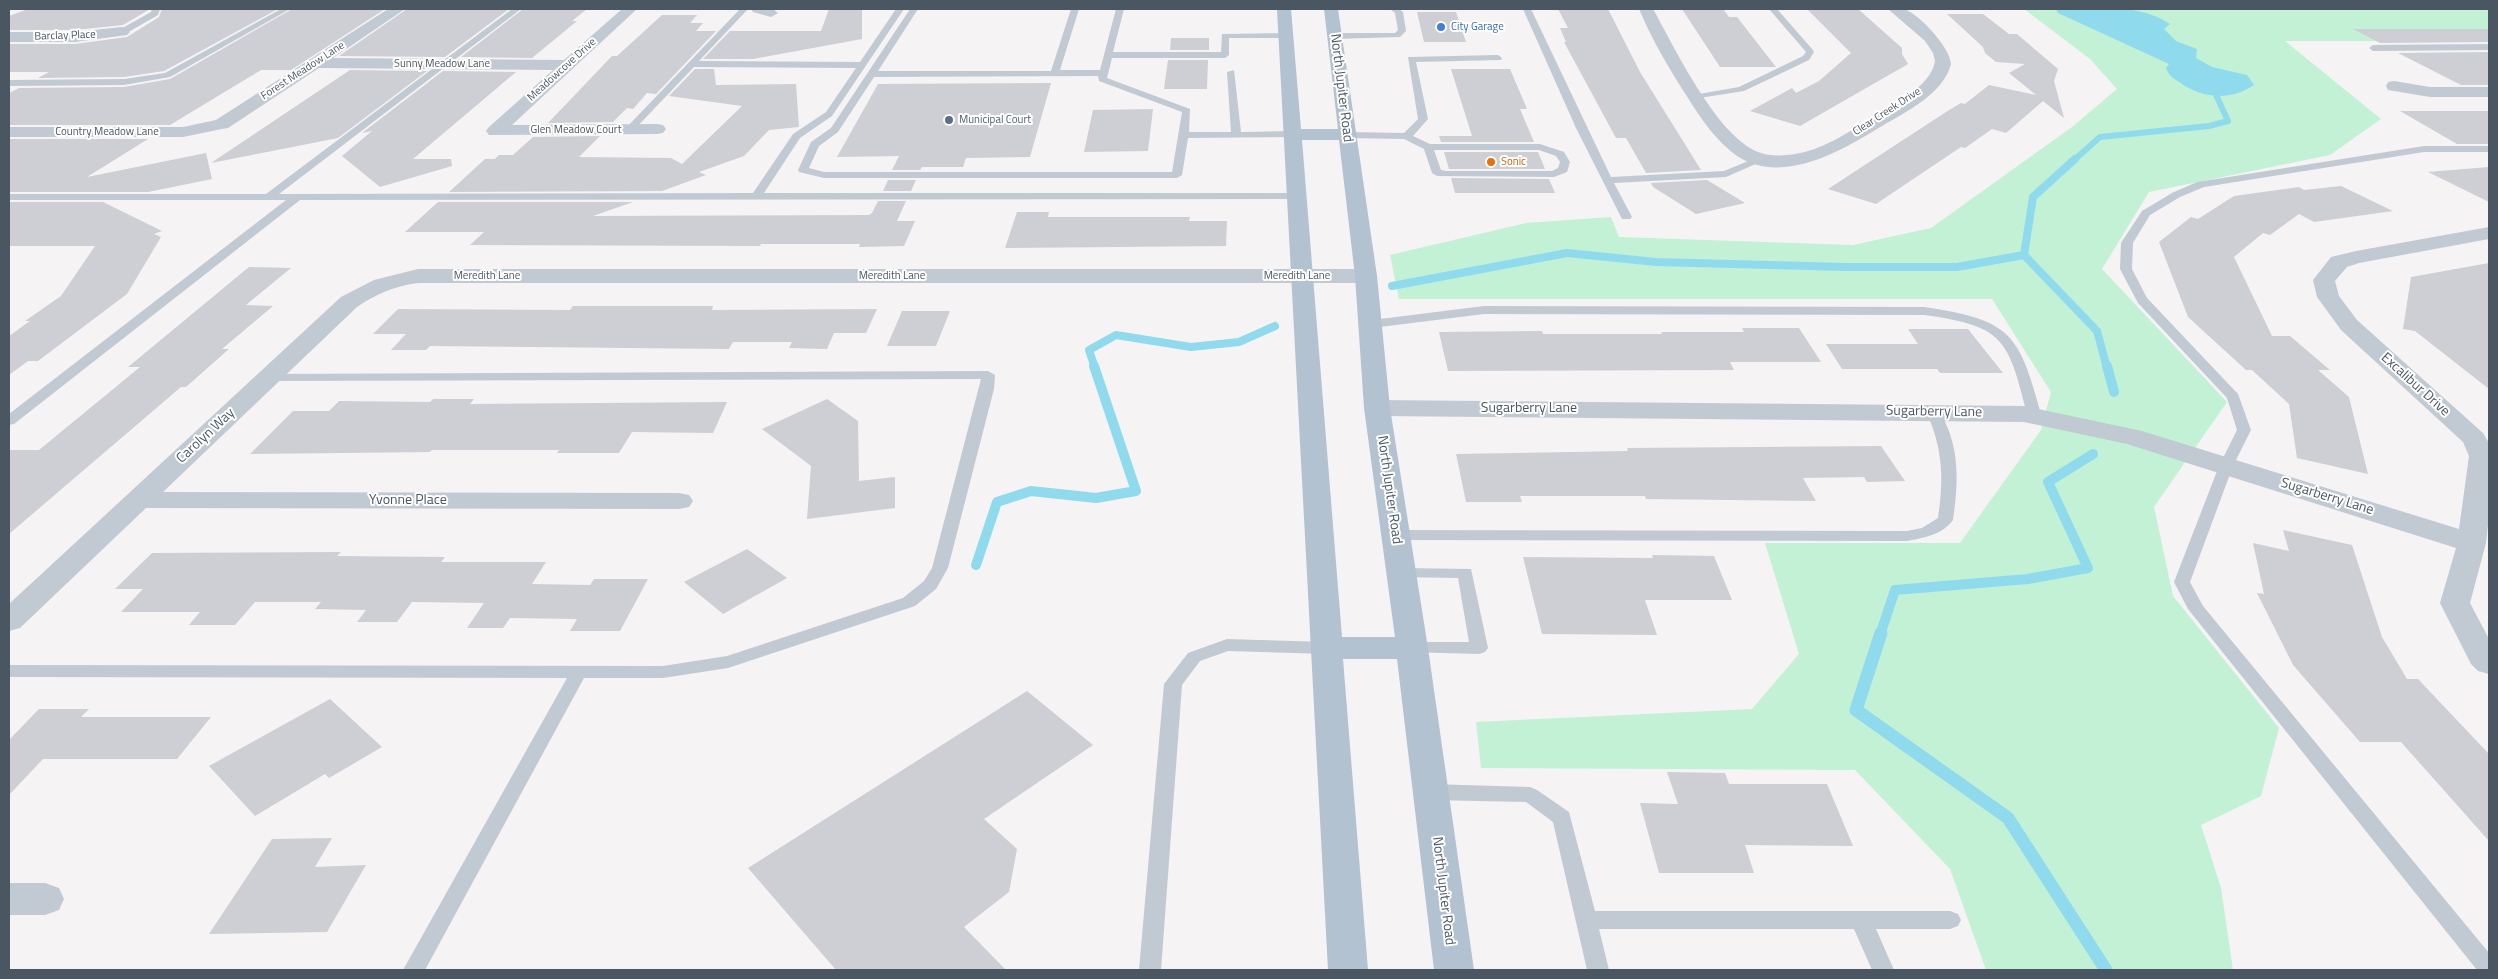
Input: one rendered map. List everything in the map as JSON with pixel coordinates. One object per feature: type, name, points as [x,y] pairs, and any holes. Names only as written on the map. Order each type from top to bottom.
[{"type":"main road","points":[[1284,9],[1294,134],[1348,970]]},
{"type":"main road","name":"North Jupiter Road","points":[[1331,9],[1372,324],[1377,408],[1412,648],[1454,970]]},
{"type":"main road","points":[[1294,134],[1347,135]]},
{"type":"main road","points":[[1326,648],[1412,648]]},
{"type":"street","name":"Forest Meadow Lane","points":[[206,129],[222,124],[398,9]]},
{"type":"street","name":"Meadowcove Drive","points":[[495,131],[630,9]]},
{"type":"street","points":[[1646,9],[1670,54],[1696,96],[1724,133],[1744,152],[1770,160]]},
{"type":"street","name":"Clear Creek Drive","points":[[1770,160],[1810,157],[1847,138],[1909,100],[1934,81],[1941,71],[1943,62],[1938,48],[1895,9]]},
{"type":"street","name":"Barclay Place","points":[[9,37],[75,37],[122,32]]},
{"type":"street","name":"Sunny Meadow Lane","points":[[316,63],[568,65]]},
{"type":"street","points":[[2394,86],[2430,92],[2489,92]]},
{"type":"street","name":"Country Meadow Lane","points":[[9,132],[183,132],[206,129]]},
{"type":"street","name":"Glen Meadow Court","points":[[495,131],[657,129]]},
{"type":"street","name":"Excalibur Drive","points":[[2489,233],[2356,256],[2339,262],[2324,280],[2328,297],[2349,325],[2482,439],[2482,456],[2472,543],[2455,603],[2482,656],[2489,663]]},
{"type":"street","name":"Meredith Lane","points":[[418,276],[1366,276]]},
{"type":"street","name":"Carolyn Way","points":[[9,621],[349,302],[365,290],[389,281],[418,276]]},
{"type":"street","name":"Sugarberry Lane","points":[[1377,408],[1988,412],[2035,416],[2133,438],[2472,543]]},
{"type":"street","name":"Yvonne Place","points":[[137,500],[678,501]]},
{"type":"street","points":[[9,899],[45,899]]},
{"type":"lane","points":[[122,32],[155,13],[156,9]]},
{"type":"lane","points":[[9,83],[124,82],[167,75],[286,9]]},
{"type":"lane","points":[[268,197],[517,9]]},
{"type":"lane","points":[[629,130],[744,9]]},
{"type":"lane","points":[[756,197],[796,136],[817,124],[829,114],[900,9]]},
{"type":"lane","points":[[914,9],[835,130],[816,144],[803,170],[824,175],[1177,175],[1187,111],[1102,79],[1120,9]]},
{"type":"lane","points":[[1055,73],[1075,9]]},
{"type":"lane","points":[[1334,36],[1397,35],[1402,31],[1399,12],[1394,9]]},
{"type":"lane","points":[[1527,9],[1581,128],[1626,217]]},
{"type":"lane","points":[[1696,96],[1741,90],[1806,58],[1810,52],[1773,9]]},
{"type":"lane","points":[[1108,54],[1225,55],[1225,36],[1287,36]]},
{"type":"lane","points":[[2373,48],[2489,48]]},
{"type":"lane","points":[[1406,136],[1415,130],[1423,119],[1411,58],[1498,58]]},
{"type":"lane","points":[[691,64],[863,65]]},
{"type":"lane","points":[[1231,72],[1236,135]]},
{"type":"lane","points":[[872,74],[1104,73]]},
{"type":"lane","points":[[1184,135],[1294,134]]},
{"type":"lane","points":[[1347,135],[1406,136],[1428,147],[1540,147],[1560,154],[1565,162],[1563,170],[1554,174],[1446,174],[1437,173],[1428,147]]},
{"type":"lane","points":[[2489,149],[2424,149],[2201,184],[2176,195],[2146,213],[2127,244],[2126,269],[2142,300],[2233,397],[2244,430],[2226,466],[2182,582],[2196,609],[2489,970]]},
{"type":"lane","points":[[1607,180],[1726,174],[1770,160]]},
{"type":"lane","points":[[9,197],[1297,196]]},
{"type":"lane","points":[[9,421],[297,197]]},
{"type":"lane","points":[[1372,324],[1484,310],[1924,311],[1948,314],[1985,325],[2010,344],[2035,416]]},
{"type":"lane","points":[[9,671],[663,672],[728,662],[909,602],[930,585],[940,568],[987,389],[988,376],[269,376]]},
{"type":"lane","points":[[1395,535],[1907,536],[1928,532],[1945,520],[1949,496],[1950,463],[1942,428],[1933,412]]},
{"type":"lane","points":[[1401,573],[1465,573],[1479,648],[1412,648]]},
{"type":"lane","points":[[1150,970],[1173,684],[1194,657],[1227,646],[1326,648]]},
{"type":"lane","points":[[414,970],[579,672]]},
{"type":"lane","points":[[1430,792],[1530,795],[1562,818],[1598,970]]},
{"type":"lane","points":[[1586,920],[1950,920]]},
{"type":"lane","points":[[1861,920],[1883,970]]},
{"type":"green space","points":[[2024,9],[2489,9],[2489,29],[2355,29],[2377,41],[2285,41],[2381,119],[2330,155],[2149,192],[2102,269],[2227,402],[2154,507],[2173,596],[2279,728],[2261,796],[2201,825],[2221,888],[2233,970],[1986,970],[1950,869],[1855,770],[1481,768],[1476,722],[1752,709],[1799,654],[1765,543],[1960,543],[2041,430],[2051,392],[1992,299],[1399,299],[1390,255],[1526,223],[1611,217],[1619,237],[1853,245],[1931,228],[2072,127],[2117,89],[2090,59]]},
{"type":"water","points":[[2115,8],[2144,12],[2170,24],[2164,29],[2176,41],[2197,49],[2196,58],[2212,67],[2247,75],[2254,85],[2236,94],[2226,96],[2207,95],[2197,92],[2188,88],[2168,73],[2166,68],[2169,64],[2058,13],[2056,9]]},
{"type":"building","points":[[28,9],[150,9],[123,25],[75,30],[9,30],[9,16]]},
{"type":"building","points":[[162,9],[278,9],[164,71],[124,77],[38,78],[49,72],[9,72],[9,44],[75,44],[127,37],[159,17]]},
{"type":"building","points":[[292,9],[385,9],[291,70],[261,70],[170,125],[9,125],[9,93],[19,88],[124,87],[170,79]]},
{"type":"building","points":[[407,9],[509,9],[445,57],[339,56]]},
{"type":"building","points":[[523,9],[587,9],[572,21],[577,21],[532,58],[461,57]]},
{"type":"building","points":[[829,9],[862,9],[862,39],[753,59],[703,59],[730,31],[821,31]]},
{"type":"building","points":[[1558,9],[1608,9],[1640,72],[1701,170],[1646,173],[1626,138],[1616,138],[1564,42],[1566,42],[1560,28],[1568,28]]},
{"type":"building","points":[[1682,9],[1723,9],[1729,17],[1737,17],[1776,67],[1720,67]]},
{"type":"building","points":[[1807,9],[1858,9],[1902,48],[1902,54],[1908,64],[1800,126],[1750,111],[1792,88],[1796,93],[1819,81],[1851,53]]},
{"type":"building","name":"City Garage","points":[[1417,12],[1456,12],[1466,42],[1424,42]]},
{"type":"building","points":[[1947,14],[1983,14],[2009,34],[2017,34],[2058,69],[2054,81],[2064,118],[2043,101],[2006,133],[1992,129],[1965,148],[1961,147],[1876,204],[1828,189],[1946,112],[1961,103],[1965,104],[1989,85],[2036,95],[2009,73],[2025,64],[1996,62],[1985,53],[1983,47]]},
{"type":"building","points":[[662,15],[697,15],[690,23],[703,23],[696,31],[716,31],[656,94],[647,93],[633,109],[627,108],[613,122],[548,123],[612,56],[617,56]]},
{"type":"building","points":[[2353,29],[2489,29],[2489,42],[2380,43]]},
{"type":"building","points":[[1171,38],[1209,38],[1209,50],[1170,50]]},
{"type":"building","points":[[2489,52],[2489,85],[2461,85],[2398,53]]},
{"type":"building","points":[[1168,60],[1208,60],[1207,89],[1164,89]]},
{"type":"building","points":[[695,69],[714,69],[716,85],[796,84],[799,127],[769,130],[744,156],[699,172],[706,175],[662,191],[449,192],[485,159],[495,159],[499,155],[513,155],[533,137],[600,136],[579,157],[671,158],[682,164],[742,106],[669,96]]},
{"type":"building","points":[[1451,69],[1510,69],[1527,109],[1520,109],[1534,142],[1441,142],[1439,136],[1472,136]]},
{"type":"building","points":[[350,70],[427,71],[338,138],[211,163]]},
{"type":"building","points":[[443,71],[516,72],[413,159],[451,159],[452,166],[380,187],[342,156],[372,131],[362,133]]},
{"type":"building","name":"Municipal Court","points":[[1051,83],[1030,157],[966,158],[963,167],[922,167],[920,170],[892,170],[899,156],[837,157],[878,84]]},
{"type":"building","points":[[1153,109],[1148,151],[1084,152],[1093,110]]},
{"type":"building","points":[[2400,111],[2489,111],[2489,144],[2457,144]]},
{"type":"building","points":[[9,139],[148,139],[87,177],[206,153],[212,179],[148,192],[9,192]]},
{"type":"building","name":"Sonic","points":[[1444,152],[1538,152],[1545,169],[1449,169]]},
{"type":"building","points":[[2489,167],[2489,202],[2428,172]]},
{"type":"building","points":[[1451,178],[1549,179],[1555,193],[1455,193]]},
{"type":"building","points":[[888,180],[916,180],[911,191],[883,191]]},
{"type":"building","points":[[1707,180],[1745,203],[1696,214],[1653,187],[1651,183]]},
{"type":"building","points":[[2341,186],[2393,211],[2314,222],[2299,214],[2270,235],[2263,233],[2234,257],[2272,336],[2290,336],[2330,370],[2318,370],[2349,397],[2368,474],[2297,458],[2289,404],[2252,370],[2246,370],[2188,317],[2159,242],[2191,217],[2198,219],[2234,196],[2299,187],[2304,190]]},
{"type":"building","points":[[878,201],[906,201],[897,221],[915,221],[904,246],[859,247],[860,244],[761,244],[760,246],[470,245],[484,232],[405,232],[438,202],[633,202],[593,216],[869,215]]},
{"type":"building","points":[[9,202],[103,202],[162,231],[154,234],[161,237],[127,294],[38,361],[28,361],[9,375],[9,336],[30,321],[25,321],[61,296],[95,246],[9,246]]},
{"type":"building","points":[[1017,212],[1049,212],[1048,217],[1190,217],[1189,221],[1227,221],[1226,246],[1005,248]]},
{"type":"building","points":[[2489,263],[2489,389],[2415,331],[2403,329],[2411,277]]},
{"type":"building","points":[[249,267],[291,268],[246,305],[273,306],[222,349],[229,349],[186,387],[181,387],[9,534],[9,450],[39,450],[140,367],[128,367]]},
{"type":"building","points":[[573,306],[713,306],[712,310],[877,309],[866,333],[834,333],[827,349],[789,348],[792,342],[733,342],[729,349],[430,346],[426,350],[391,350],[406,334],[373,334],[398,309],[570,310]]},
{"type":"building","points":[[902,311],[950,311],[936,346],[887,346]]},
{"type":"building","points":[[1742,328],[1799,328],[1821,362],[1730,362],[1734,370],[1448,371],[1439,332],[1542,331],[1543,334],[1662,334],[1661,332],[1744,332]]},
{"type":"building","points":[[1908,329],[1968,329],[2003,373],[1940,373],[1937,369],[1842,369],[1826,344],[1918,344]]},
{"type":"building","points":[[433,399],[474,399],[470,404],[727,402],[713,433],[632,432],[619,453],[557,453],[559,450],[432,450],[430,452],[250,454],[293,411],[329,411],[339,401],[430,402]]},
{"type":"building","points":[[827,399],[858,421],[859,481],[895,477],[895,508],[807,519],[811,466],[762,429]]},
{"type":"building","points":[[1881,446],[1905,481],[1867,482],[1864,477],[1803,478],[1816,501],[1646,499],[1645,496],[1520,496],[1522,502],[1466,502],[1456,454],[1628,451],[1627,448]]},
{"type":"building","points":[[2283,530],[2352,545],[2382,637],[2407,679],[2418,679],[2489,754],[2489,841],[2401,742],[2360,742],[2293,665],[2257,593],[2264,594],[2253,543],[2289,551]]},
{"type":"building","points":[[747,549],[787,578],[723,614],[684,582]]},
{"type":"building","points":[[341,552],[337,556],[445,557],[441,562],[546,562],[532,584],[590,585],[594,579],[648,579],[620,631],[570,631],[577,619],[510,618],[503,628],[467,628],[484,603],[412,602],[397,622],[357,622],[366,610],[315,609],[321,602],[255,602],[235,625],[189,625],[200,612],[121,612],[143,589],[115,589],[152,553]]},
{"type":"building","points":[[1652,555],[1714,556],[1732,600],[1645,600],[1657,635],[1542,634],[1523,557],[1653,558]]},
{"type":"building","points":[[1027,691],[1093,745],[984,819],[1017,849],[1009,892],[964,927],[1006,970],[836,970],[748,868]]},
{"type":"building","points":[[330,699],[382,747],[329,778],[325,774],[255,816],[209,766]]},
{"type":"building","points":[[39,709],[89,709],[81,717],[211,717],[177,759],[43,759],[9,795],[9,740]]},
{"type":"building","points":[[1667,772],[1725,773],[1729,784],[1827,784],[1853,846],[1745,845],[1754,873],[1659,873],[1640,803],[1678,804]]},
{"type":"building","points":[[332,838],[315,867],[366,865],[327,932],[209,934],[272,839]]},
{"type":"waterway","points":[[2073,161],[2100,137],[2209,126],[2228,121],[2212,86]]},
{"type":"waterway","points":[[2024,255],[2033,197],[2075,159]]},
{"type":"waterway","points":[[1392,286],[1567,253],[1656,262],[1846,267],[1957,267],[2024,255]]},
{"type":"waterway","points":[[2024,255],[2097,331],[2107,368]]},
{"type":"waterway","points":[[1095,368],[1089,350],[1116,335],[1191,347],[1239,342],[1275,326]]},
{"type":"waterway","points":[[976,565],[997,502],[1031,491],[1096,498],[1136,491],[1094,366]]},
{"type":"waterway","points":[[2107,366],[2114,392]]},
{"type":"waterway","points":[[1880,635],[1895,590],[2028,579],[2088,568],[2048,482],[2093,454]]},
{"type":"waterway","points":[[1881,633],[1856,710],[2008,818],[2106,970]]},
{"type":"place","name":"City Garage","points":[[1441,27]]},
{"type":"place","name":"Municipal Court","points":[[949,120]]},
{"type":"place","name":"Sonic","points":[[1491,162]]}]
